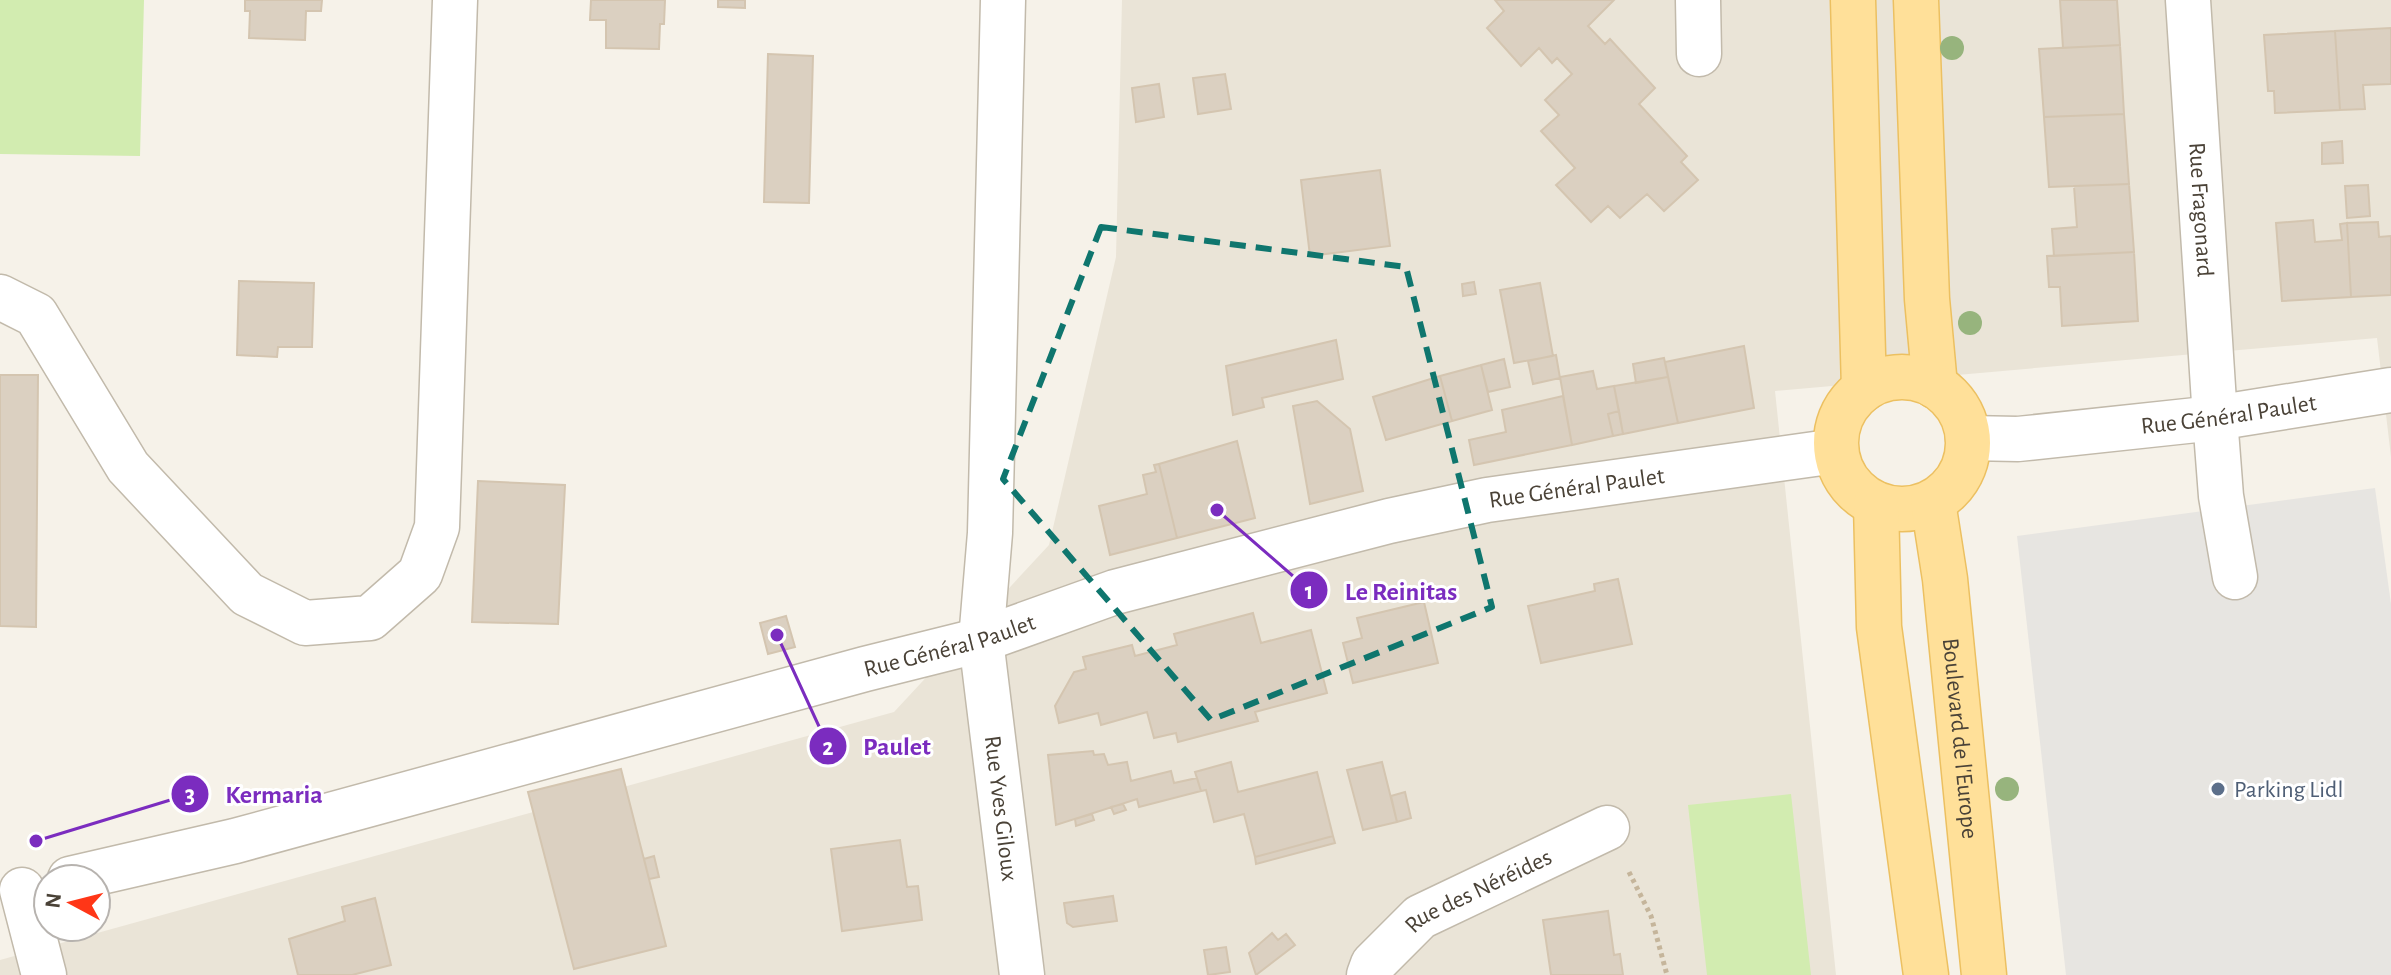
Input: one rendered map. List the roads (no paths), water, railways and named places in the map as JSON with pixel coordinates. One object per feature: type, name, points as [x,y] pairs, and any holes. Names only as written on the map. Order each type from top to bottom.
[{"type":"main road","points":[[1853,0],[1864,389]]},
{"type":"main road","points":[[1916,0],[1927,299],[1935,386]]},
{"type":"main road","points":[[1907,377],[1935,386],[1952,399],[1963,417],[1968,438],[1960,475],[1933,502],[1914,509],[1894,510],[1861,496],[1848,483],[1836,451],[1837,427],[1848,406],[1864,389],[1877,382],[1907,377]]},
{"type":"main road","name":"Boulevard de l'Europe","points":[[1933,502],[1945,579],[1984,975]]},
{"type":"main road","points":[[1876,504],[1879,627],[1926,975]]},
{"type":"street","points":[[0,297],[36,315],[128,467],[247,594],[305,623],[370,618],[420,574],[437,527],[455,0]]},
{"type":"street","name":"Rue Yves Giloux","points":[[1003,0],[990,533],[981,640],[1022,975]]},
{"type":"street","points":[[1698,0],[1699,54]]},
{"type":"street","name":"Rue Fragonard","points":[[2188,0],[2221,496],[2235,577]]},
{"type":"street","name":"Rue Général Paulet","points":[[1968,438],[2018,439],[2215,418],[2391,390]]},
{"type":"street","name":"Rue Général Paulet","points":[[112,869],[235,841],[981,640],[1115,592],[1389,521],[1487,500],[1836,451]]},
{"type":"street","name":"Rue des Néréides","points":[[1369,975],[1373,964],[1420,917],[1607,828]]},
{"type":"street","points":[[23,890],[44,975]]},
{"type":"place","name":"Le Reinitas","points":[[1217,510]]},
{"type":"place","name":"Paulet","points":[[777,635]]},
{"type":"place","name":"Parking Lidl","points":[[2218,789]]},
{"type":"place","name":"Kermaria","points":[[36,841]]}]
